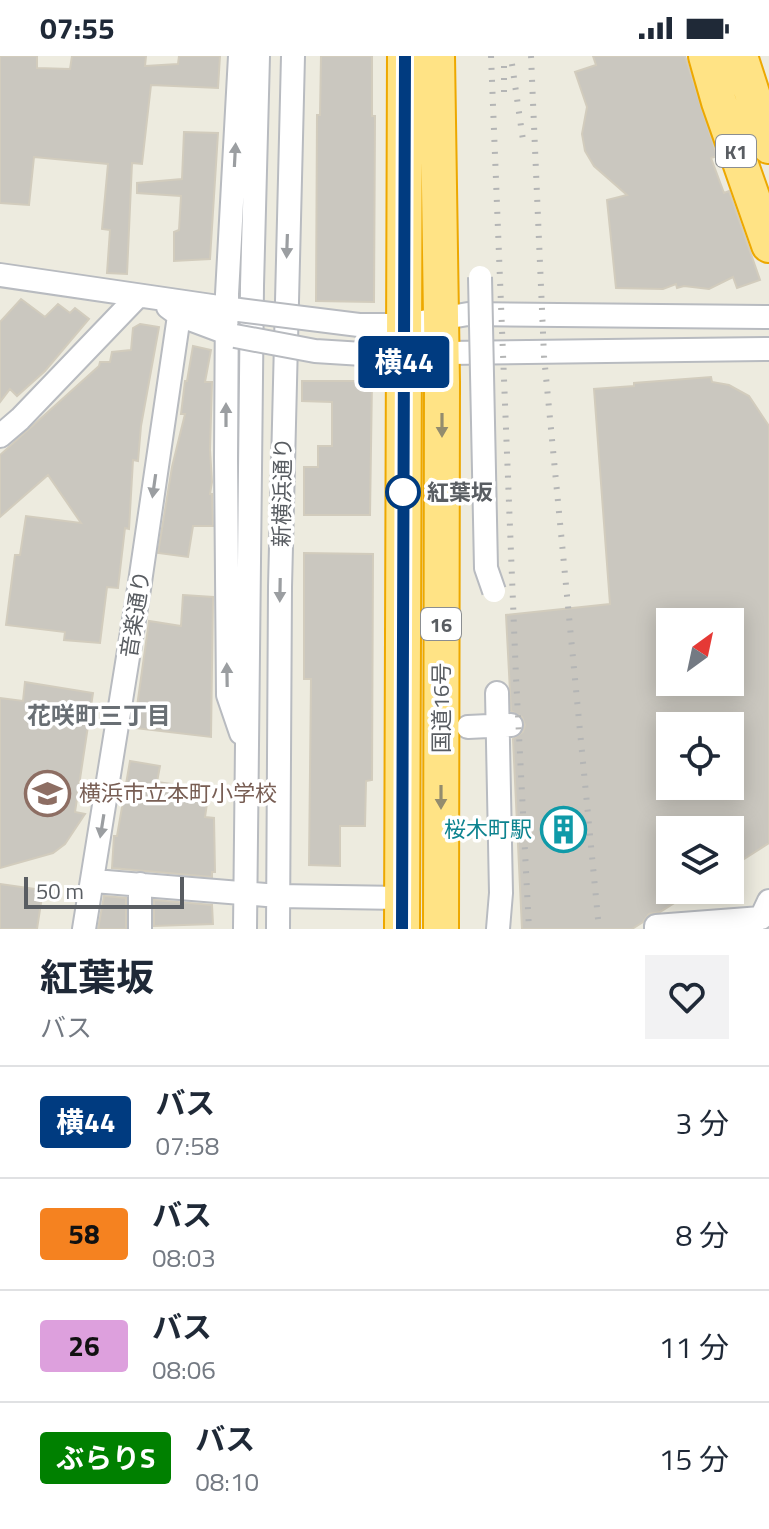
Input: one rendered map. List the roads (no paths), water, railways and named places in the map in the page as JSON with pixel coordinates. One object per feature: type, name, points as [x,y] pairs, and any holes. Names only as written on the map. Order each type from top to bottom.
[{"type":"highway","name":"国道16号","points":[[401,914],[405,56]]},
{"type":"highway","name":"国道16号","points":[[437,56],[441,319],[441,929]]},
{"type":"highway","name":"K1","points":[[706,56],[769,245]]},
{"type":"highway","name":"K1","points":[[740,56],[769,146]]},
{"type":"street","points":[[240,56],[231,335],[228,695],[246,750]]},
{"type":"street","name":"新横浜通り","points":[[245,929],[252,286],[258,56]]},
{"type":"street","name":"新横浜通り","points":[[278,929],[280,587],[293,56]]},
{"type":"street","points":[[0,275],[162,303],[359,325],[441,353],[769,349]]},
{"type":"street","points":[[477,278],[486,568],[494,591]]},
{"type":"street","points":[[162,303],[231,335],[315,351],[363,354],[404,340],[441,319],[468,314],[769,317]]},
{"type":"street","points":[[0,436],[162,303]]},
{"type":"street","name":"音楽通り","points":[[84,929],[94,881],[162,303]]},
{"type":"street","points":[[497,693],[505,725],[498,929]]},
{"type":"street","points":[[468,727],[505,725]]},
{"type":"street","points":[[94,881],[278,896],[401,914]]},
{"type":"street","points":[[140,884],[140,929]]},
{"type":"street","points":[[656,929],[656,926],[711,925],[765,916]]},
{"type":"railway","points":[[491,56],[529,929]]},
{"type":"railway","points":[[504,56],[504,92]]},
{"type":"railway","points":[[531,56],[544,356],[599,929]]},
{"type":"railway","points":[[512,64],[524,147]]},
{"type":"place","name":"紅葉坂","points":[[403,492]]},
{"type":"place","name":"横浜市立本町小学校","points":[[48,793]]},
{"type":"place","name":"桜木町駅","points":[[563,829]]},
{"type":"district","name":"花咲町三丁目","points":[[99,715]]}]
